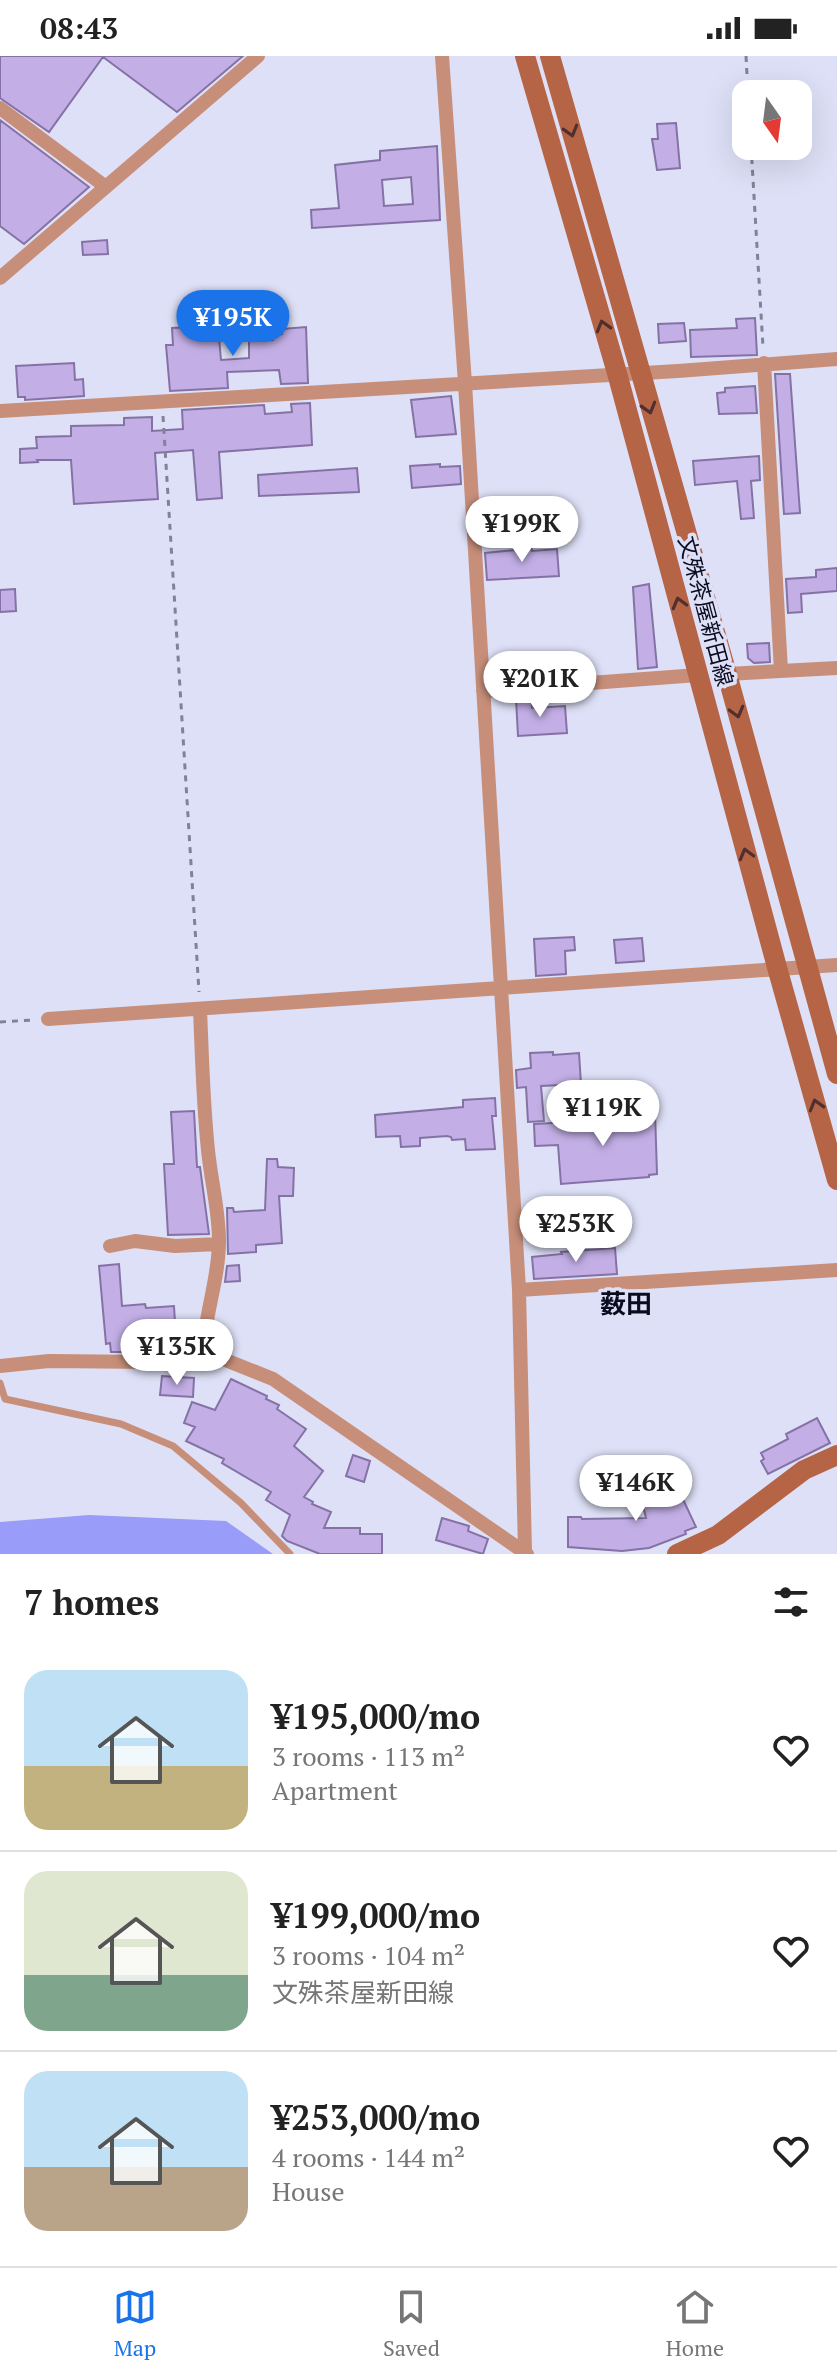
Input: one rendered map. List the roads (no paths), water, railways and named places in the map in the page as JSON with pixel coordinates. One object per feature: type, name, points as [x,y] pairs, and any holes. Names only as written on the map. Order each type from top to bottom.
[{"type":"main road","name":"文殊茶屋新田線","points":[[525,56],[617,373],[837,1180]]},
{"type":"main road","name":"文殊茶屋新田線","points":[[550,56],[727,674],[837,1074]]},
{"type":"main road","points":[[677,1554],[718,1535],[804,1470],[837,1455]]},
{"type":"street","points":[[0,278],[258,56]]},
{"type":"street","points":[[442,56],[465,383],[519,1290],[526,1553]]},
{"type":"street","points":[[0,108],[106,187]]},
{"type":"street","points":[[0,411],[837,359]]},
{"type":"street","points":[[764,363],[781,671]]},
{"type":"street","points":[[727,674],[837,668]]},
{"type":"street","points":[[483,691],[698,675]]},
{"type":"street","points":[[48,1019],[837,965]]},
{"type":"street","points":[[200,1009],[208,1153],[217,1203],[219,1244],[203,1351]]},
{"type":"street","points":[[110,1246],[135,1241],[175,1246],[219,1244]]},
{"type":"street","points":[[519,1290],[837,1270]]},
{"type":"street","points":[[0,1366],[49,1361],[151,1362],[176,1353],[203,1351],[273,1379],[526,1553]]},
{"type":"lane","points":[[0,1383],[5,1399],[121,1424],[173,1446],[241,1503],[290,1554]]},
{"type":"water","points":[[89,1515],[226,1521],[273,1554],[0,1554],[0,1522]]},
{"type":"district","name":"薮田","points":[[626,1304]]}]
